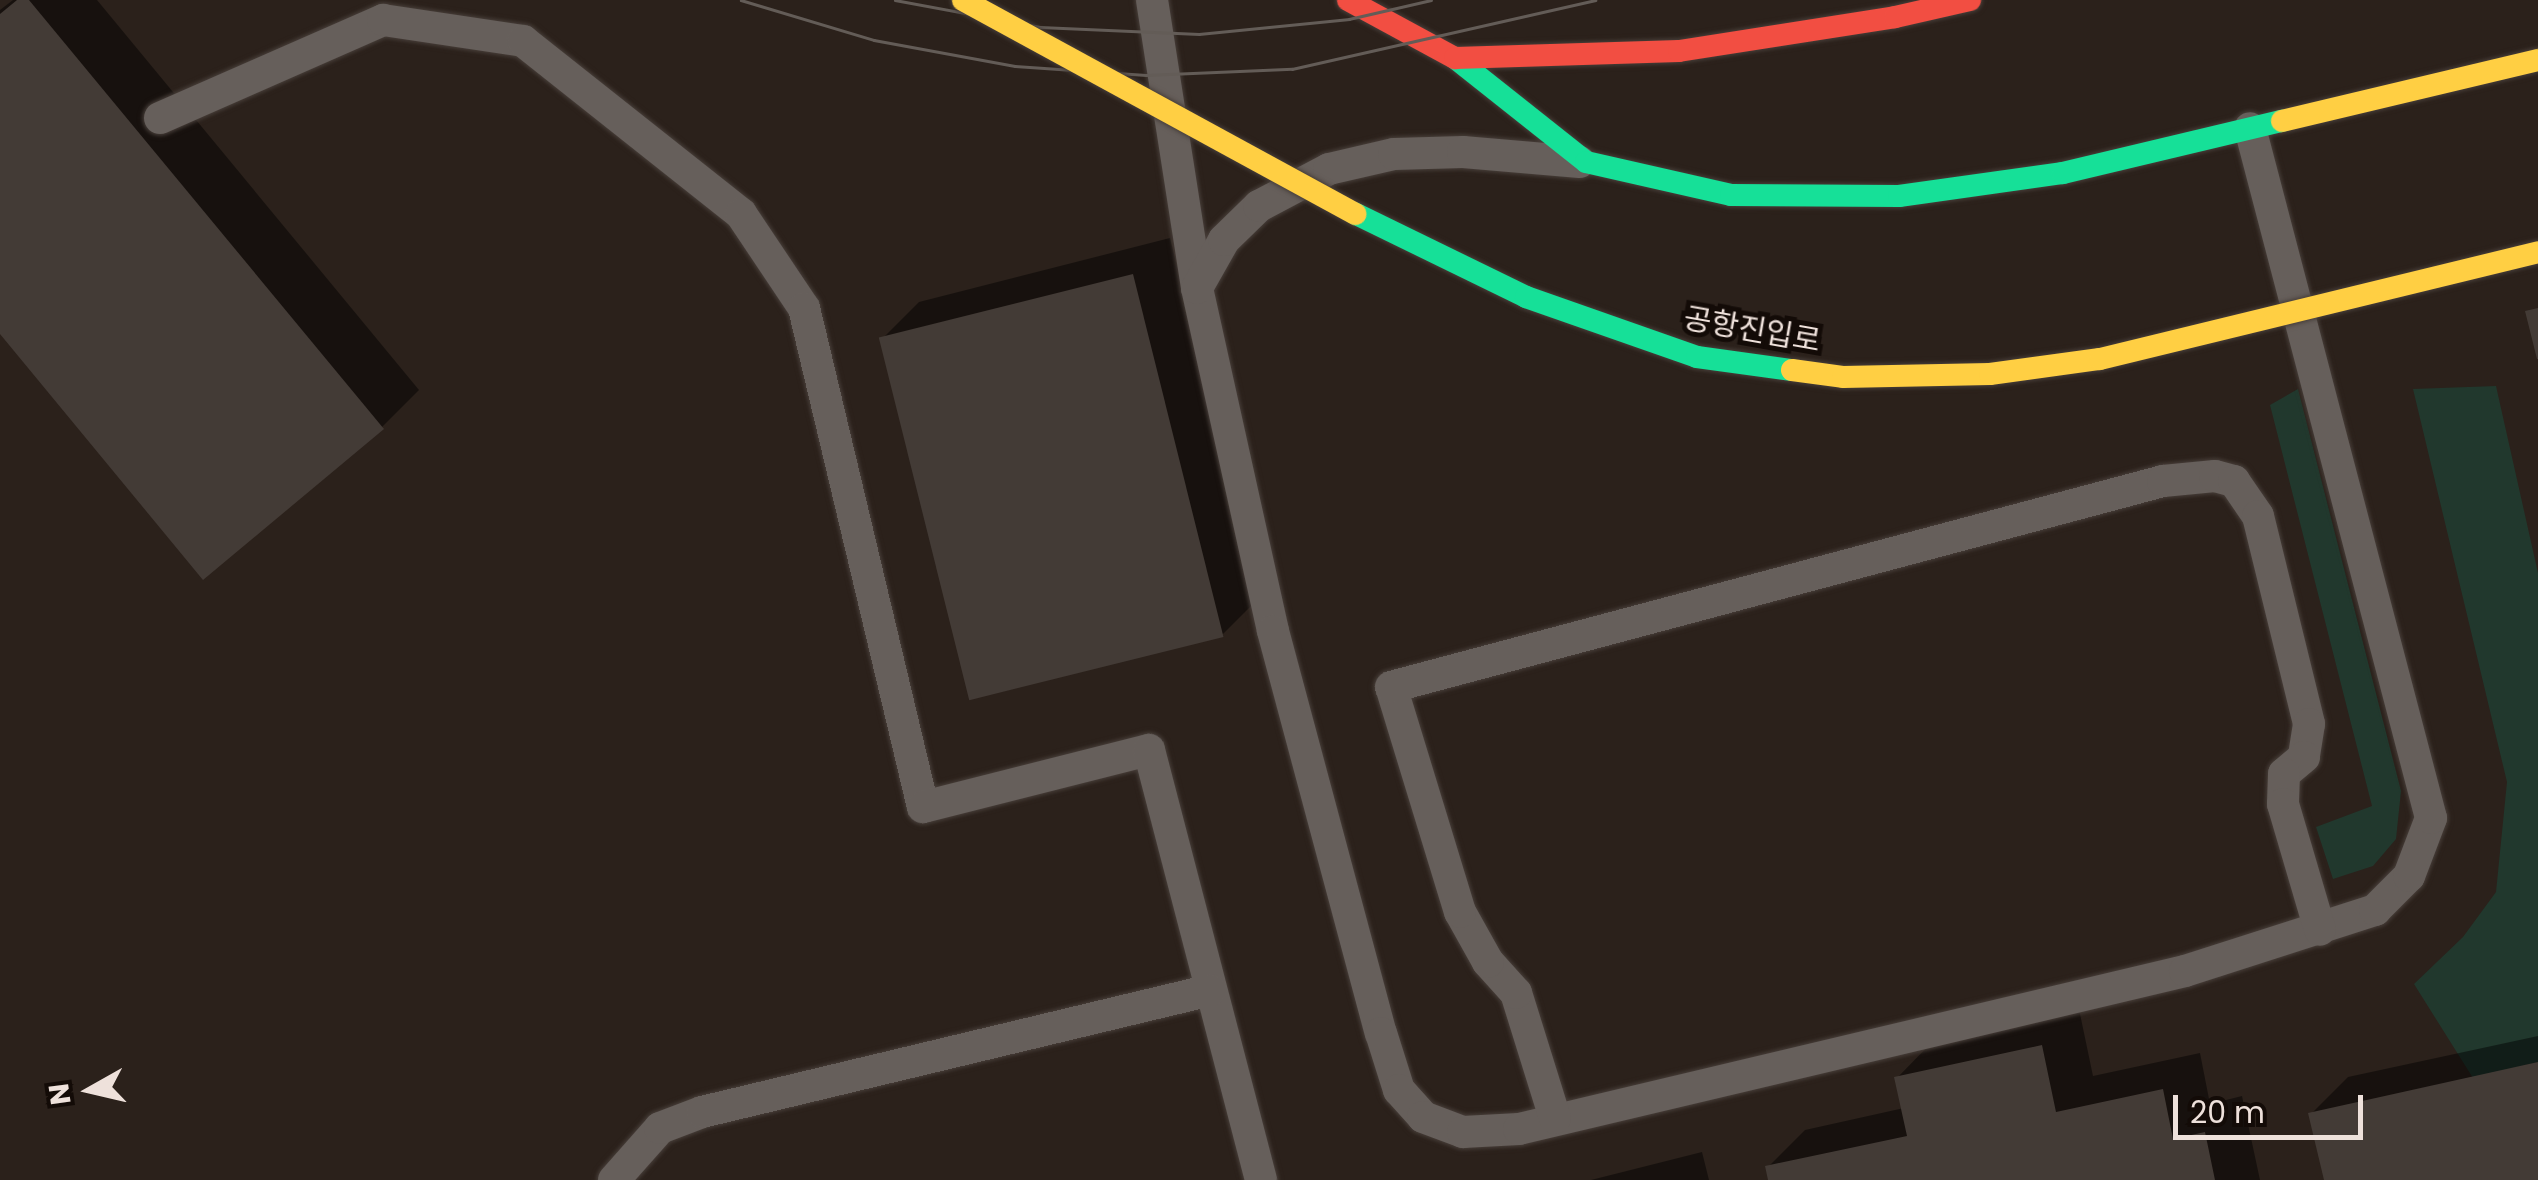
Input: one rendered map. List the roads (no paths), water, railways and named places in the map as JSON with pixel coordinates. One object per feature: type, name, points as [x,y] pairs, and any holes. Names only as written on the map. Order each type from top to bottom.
[{"type":"main road","name":"공항진입로","points":[[963,0],[1344,208],[1526,297],[1697,357],[1843,376],[1990,374],[2100,359],[2538,252]]},
{"type":"main road","points":[[1348,0],[1455,58],[1586,162],[1731,195],[1899,196],[2063,173],[2538,60]]},
{"type":"main road","points":[[1455,58],[1679,51],[1895,17],[1970,0]]},
{"type":"lane","points":[[1152,0],[1197,288],[1299,732],[1399,1090],[1423,1117],[1463,1132],[1519,1129],[2185,971],[2374,910],[2409,876],[2431,818],[2250,128]]},
{"type":"lane","points":[[160,118],[383,20],[524,41],[741,214],[804,308],[923,807],[1149,750],[1261,1180]]},
{"type":"lane","points":[[1197,288],[1224,240],[1259,206],[1328,170],[1394,154],[1463,152],[1586,162]]},
{"type":"lane","points":[[1555,1118],[1516,994],[1480,951],[1460,912],[1391,687],[2163,481],[2215,476],[2234,481],[2258,516],[2309,724],[2304,758],[2284,774],[2283,804],[2320,930]]},
{"type":"lane","points":[[614,1180],[660,1128],[702,1112],[1212,990]]},
{"type":"tram line","points":[[741,0],[874,40],[1015,66],[1146,75],[1292,69],[1595,0]]},
{"type":"tram line","points":[[895,0],[1040,27],[1199,34],[1349,19],[1431,0]]}]
